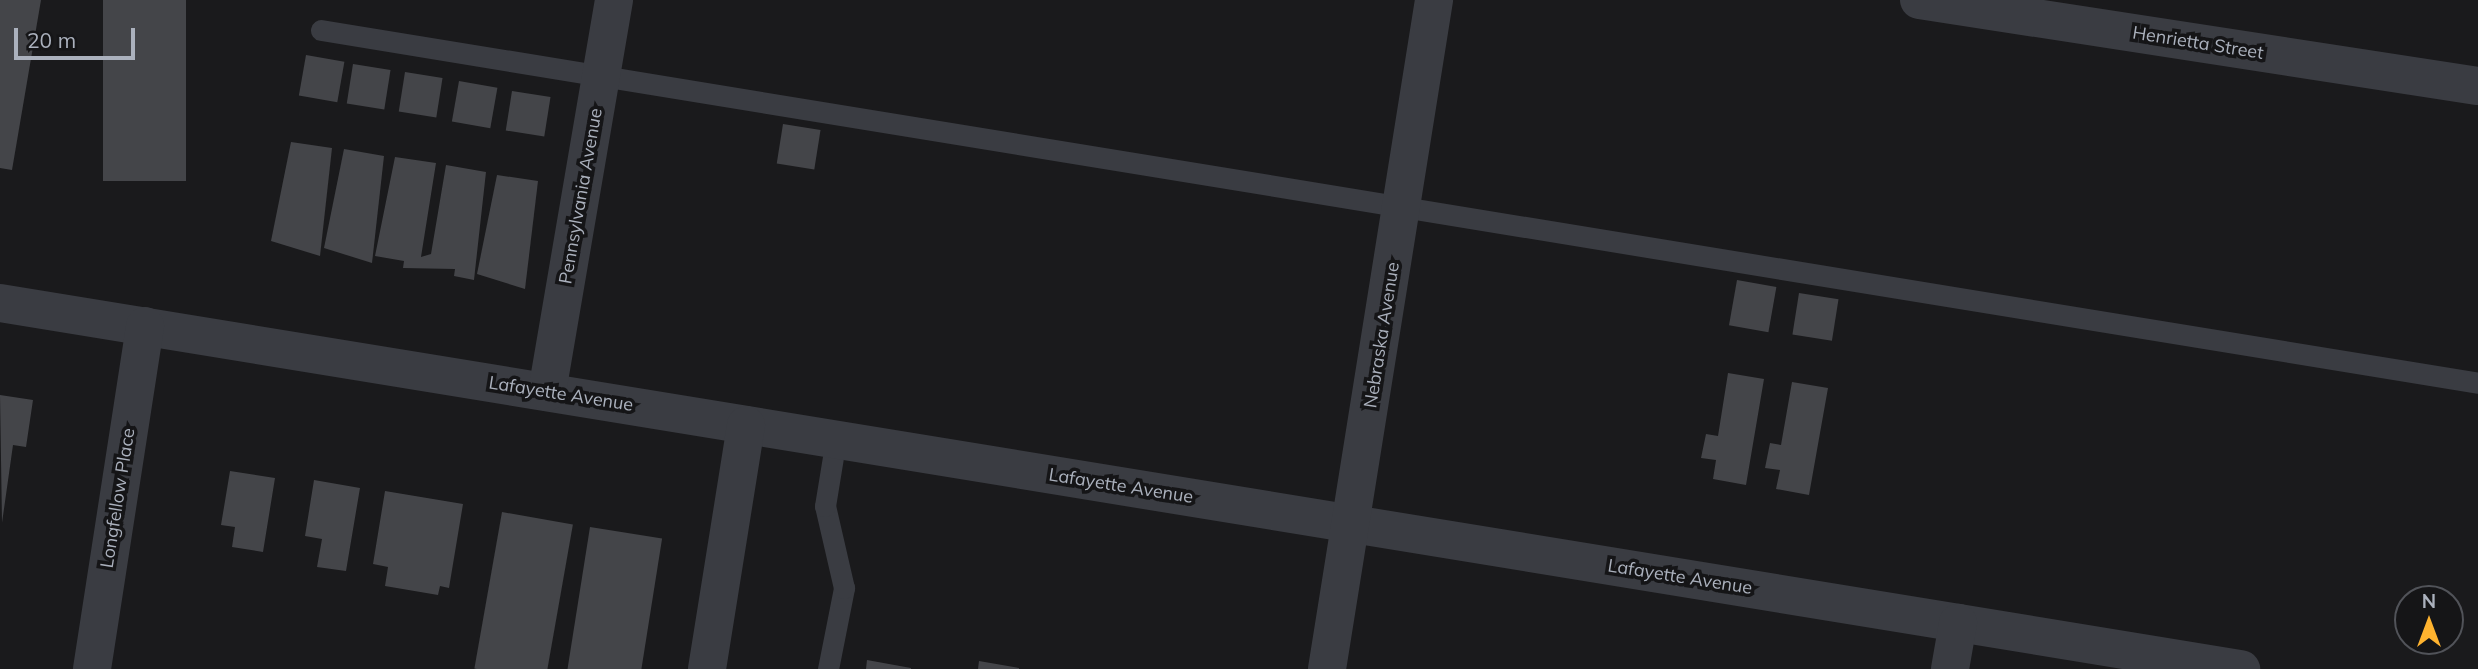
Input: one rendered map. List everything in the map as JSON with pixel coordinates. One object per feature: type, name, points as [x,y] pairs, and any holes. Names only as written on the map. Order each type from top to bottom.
[{"type":"street","name":"Pennsylvania Avenue","points":[[547,392],[614,0]]},
{"type":"street","name":"Nebraska Avenue","points":[[1326,669],[1434,0]]},
{"type":"street","name":"Henrietta Street","points":[[1919,0],[2478,86]]},
{"type":"street","name":"Lafayette Avenue","points":[[0,303],[2241,669]]},
{"type":"street","name":"Longfellow Place","points":[[92,669],[145,326]]},
{"type":"street","points":[[707,669],[746,425]]},
{"type":"street","points":[[1950,669],[1958,623]]},
{"type":"lane","points":[[321,30],[1402,211],[2478,383]]},
{"type":"lane","points":[[828,669],[845,587],[825,506],[835,439]]},
{"type":"building","points":[[0,0],[41,0],[12,170],[0,168]]},
{"type":"building","points":[[103,0],[186,0],[186,181],[103,181]]},
{"type":"building","points":[[306,55],[344,62],[337,102],[299,95]]},
{"type":"building","points":[[353,64],[391,70],[384,109],[347,104]]},
{"type":"building","points":[[405,72],[443,78],[436,117],[399,112]]},
{"type":"building","points":[[459,81],[497,88],[490,128],[452,121]]},
{"type":"building","points":[[512,91],[551,97],[544,137],[506,131]]},
{"type":"building","points":[[783,124],[821,130],[814,169],[777,164]]},
{"type":"building","points":[[291,142],[332,148],[320,256],[271,241]]},
{"type":"building","points":[[344,149],[384,156],[372,263],[324,248]]},
{"type":"building","points":[[395,157],[436,163],[421,257],[431,254],[446,165],[486,172],[474,280],[454,276],[455,269],[403,268],[404,261],[375,256]]},
{"type":"building","points":[[497,175],[538,181],[525,289],[477,274]]},
{"type":"building","points":[[1737,280],[1776,287],[1768,332],[1729,325]]},
{"type":"building","points":[[1799,293],[1839,299],[1832,341],[1792,334]]},
{"type":"building","points":[[1728,373],[1764,379],[1746,485],[1713,479],[1716,460],[1701,458],[1706,434],[1718,436]]},
{"type":"building","points":[[1792,382],[1828,388],[1809,495],[1776,489],[1780,470],[1765,468],[1770,443],[1781,445]]},
{"type":"building","points":[[0,395],[33,400],[26,447],[13,445],[2,523]]},
{"type":"building","points":[[230,471],[275,478],[263,552],[232,547],[235,527],[221,525]]},
{"type":"building","points":[[314,480],[360,488],[346,571],[317,567],[322,539],[305,536]]},
{"type":"building","points":[[385,491],[463,504],[449,588],[440,586],[438,595],[385,586],[388,567],[373,564]]},
{"type":"building","points":[[502,512],[573,525],[547,669],[474,669]]},
{"type":"building","points":[[590,527],[662,538],[641,669],[568,669]]},
{"type":"building","points":[[867,660],[911,668],[911,669],[866,669]]},
{"type":"building","points":[[979,661],[1019,668],[1019,669],[978,669]]}]
